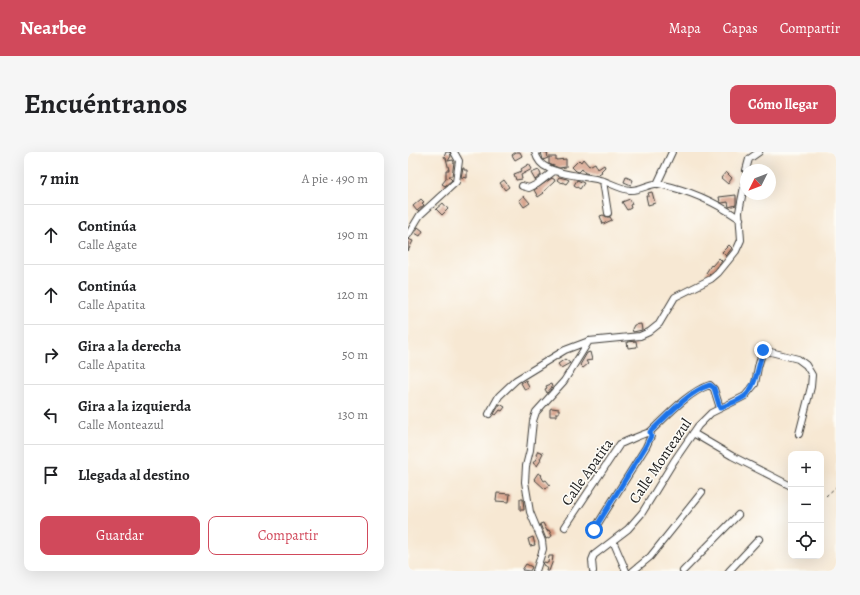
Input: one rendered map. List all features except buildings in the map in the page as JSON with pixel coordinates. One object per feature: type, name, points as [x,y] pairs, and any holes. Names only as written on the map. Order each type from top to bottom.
[{"type":"street","points":[[408,235],[420,215],[456,182],[459,161],[454,152]]},
{"type":"street","points":[[535,152],[537,159],[542,165],[554,171],[603,181],[630,190],[641,189],[657,184],[712,203],[725,209],[740,219]]},
{"type":"street","points":[[657,184],[672,152]]},
{"type":"street","points":[[748,164],[749,159],[759,152]]},
{"type":"street","points":[[522,186],[529,188],[554,171]]},
{"type":"street","points":[[603,181],[608,212]]},
{"type":"street","points":[[488,414],[499,396],[516,380],[565,350],[589,341],[640,336],[649,332],[659,324],[675,297],[711,279],[718,273],[736,251],[741,240],[739,212],[741,200]]},
{"type":"street","points":[[536,571],[543,549],[542,541],[530,512],[525,482],[533,422],[536,412],[564,381],[589,341]]},
{"type":"street","name":"Calle Monteazul","points":[[593,571],[592,560],[594,555],[628,529],[642,513],[674,461],[698,426],[711,413],[745,396],[755,384],[763,350],[798,359],[806,365],[812,375],[811,387],[798,434]]},
{"type":"street","name":"Calle Apatita","points":[[565,527],[620,444],[650,432],[694,392],[704,387],[710,385],[714,388],[720,408]]},
{"type":"street","points":[[594,530],[646,446],[651,436],[650,432]]},
{"type":"street","points":[[693,433],[732,456],[788,484]]},
{"type":"street","points":[[633,571],[650,557],[702,492]]},
{"type":"street","points":[[683,571],[738,515]]},
{"type":"street","points":[[729,571],[759,539]]},
{"type":"street","points":[[614,541],[626,571]]},
{"type":"path","points":[[826,496],[836,487]]},
{"type":"route","points":[[594,530],[646,446],[651,436],[650,432],[694,392],[704,387],[710,385],[714,388],[720,408],[745,396],[755,384],[763,350]]}]
